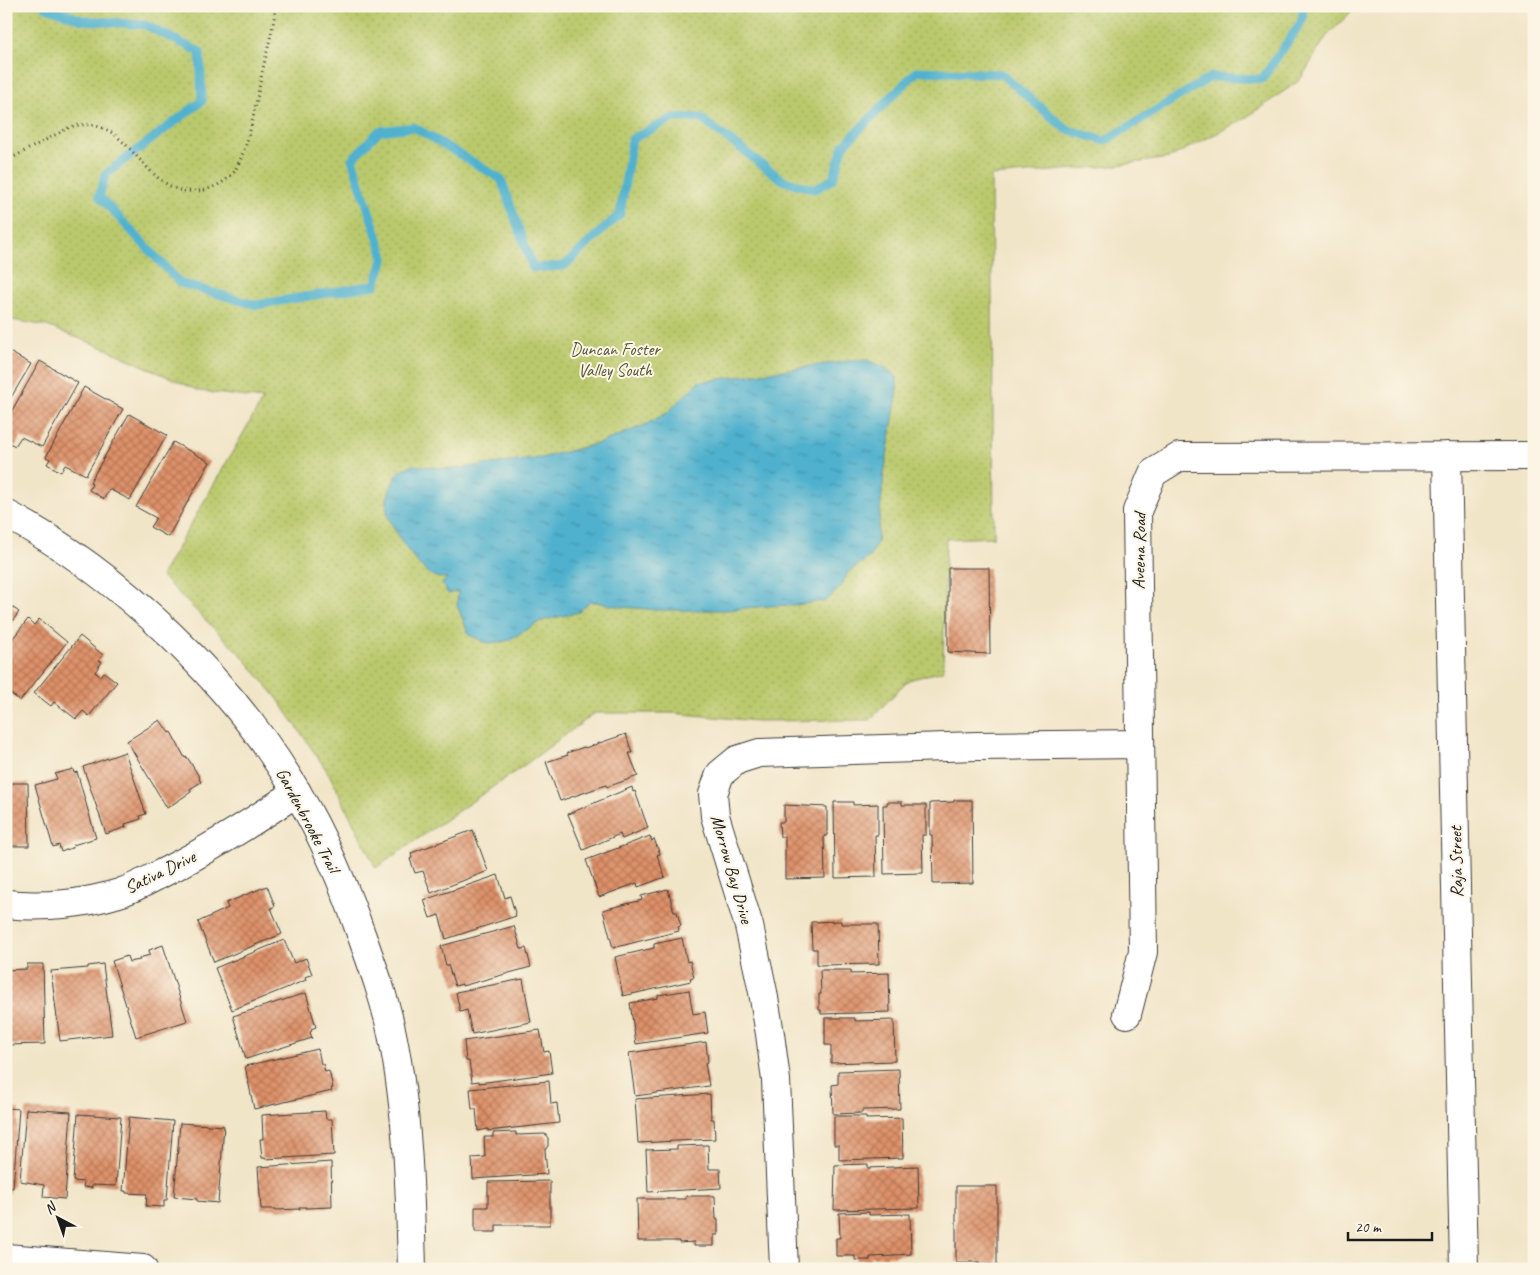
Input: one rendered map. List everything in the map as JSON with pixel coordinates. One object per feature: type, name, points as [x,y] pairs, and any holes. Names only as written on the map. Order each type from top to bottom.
[{"type":"street","name":"Raja Street","points":[[1447,456],[1464,1269]]},
{"type":"street","name":"Aveena Road","points":[[1127,1014],[1143,952],[1137,511],[1154,473],[1179,457],[1534,456]]},
{"type":"street","name":"Gardenbrooke Trail","points":[[6,514],[68,552],[114,586],[152,617],[192,656],[228,694],[258,734],[297,792],[322,837],[355,916],[373,966],[392,1033],[408,1155],[412,1269]]},
{"type":"street","name":"Morrow Bay Drive","points":[[784,1269],[776,1080],[763,992],[749,926],[714,816],[713,794],[720,774],[737,760],[759,753],[977,746],[1140,744]]},
{"type":"street","name":"Sativa Drive","points":[[6,904],[27,907],[62,904],[119,893],[144,883],[191,858],[259,818],[297,792]]},
{"type":"street","points":[[6,1258],[144,1269]]},
{"type":"path","points":[[6,161],[70,127],[81,124],[93,125],[104,128],[119,138],[156,176],[172,187],[185,192],[203,190],[220,183],[235,171],[248,142],[276,6]]},
{"type":"green space","name":"Duncan Foster Valley South","points":[[6,6],[1360,6],[1355,8],[1326,37],[1300,80],[1244,119],[1169,158],[1112,166],[991,176],[994,537],[946,539],[943,671],[906,682],[870,720],[757,721],[672,713],[595,713],[526,764],[376,868],[329,774],[277,698],[243,657],[161,576],[263,399],[199,391],[104,348],[47,326],[6,319]]},
{"type":"water","points":[[867,360],[884,367],[897,377],[897,395],[884,474],[877,542],[870,557],[848,572],[841,587],[826,601],[726,610],[657,610],[622,607],[590,601],[579,612],[541,621],[507,641],[488,643],[469,635],[457,605],[458,591],[448,594],[442,584],[447,578],[440,578],[429,574],[422,567],[400,539],[387,512],[388,496],[399,471],[413,465],[451,469],[541,458],[600,443],[645,425],[667,413],[698,382]]},
{"type":"building","points":[[6,350],[31,364],[6,406]]},
{"type":"building","points":[[40,361],[78,383],[42,447],[21,437],[15,446],[6,441],[6,421]]},
{"type":"building","points":[[84,387],[123,409],[86,475],[65,465],[61,472],[47,464],[50,459],[46,457]]},
{"type":"building","points":[[129,414],[167,435],[130,500],[109,489],[104,499],[89,490],[92,484],[90,482]]},
{"type":"building","points":[[173,442],[210,462],[168,537],[150,527],[156,518],[136,507]]},
{"type":"building","points":[[948,568],[989,568],[990,654],[948,652]]},
{"type":"building","points":[[6,601],[19,612],[6,630]]},
{"type":"building","points":[[28,619],[34,625],[39,619],[67,642],[20,701],[6,690],[6,647]]},
{"type":"building","points":[[80,636],[103,655],[99,660],[102,662],[95,672],[100,676],[104,672],[117,682],[89,716],[83,711],[76,719],[54,702],[51,706],[34,693]]},
{"type":"building","points":[[160,720],[169,733],[171,732],[201,782],[190,789],[191,792],[167,808],[127,741]]},
{"type":"building","points":[[626,734],[632,753],[629,753],[638,776],[560,801],[546,762],[568,755],[567,753],[584,747]]},
{"type":"building","points":[[125,752],[146,814],[140,816],[141,819],[125,824],[126,827],[106,834],[83,767]]},
{"type":"building","points":[[73,769],[74,773],[77,772],[96,838],[73,845],[74,847],[61,852],[59,845],[53,847],[35,785],[57,779],[55,774]]},
{"type":"building","points":[[6,783],[28,783],[29,846],[6,846]]},
{"type":"building","points":[[632,787],[648,828],[622,839],[620,834],[583,850],[568,814]]},
{"type":"building","points":[[954,800],[972,800],[973,883],[933,884],[930,803],[954,802]]},
{"type":"building","points":[[834,802],[853,802],[853,805],[878,804],[878,835],[875,835],[876,877],[835,878]]},
{"type":"building","points":[[887,802],[902,802],[902,805],[926,805],[926,835],[922,835],[923,873],[884,874],[883,805],[887,805]]},
{"type":"building","points":[[784,805],[827,807],[827,836],[824,836],[825,878],[785,879],[785,837],[780,837],[779,822],[784,822]]},
{"type":"building","points":[[473,830],[488,871],[431,893],[423,871],[415,873],[410,859],[412,858],[411,853]]},
{"type":"building","points":[[650,836],[652,841],[654,839],[660,854],[657,855],[665,877],[638,887],[637,883],[599,897],[586,860]]},
{"type":"building","points":[[498,875],[505,898],[510,896],[516,916],[446,939],[439,915],[430,918],[424,900]]},
{"type":"building","points":[[267,886],[275,906],[271,908],[282,934],[214,962],[198,922],[228,908],[226,903]]},
{"type":"building","points":[[668,889],[674,912],[677,912],[681,926],[678,927],[679,931],[613,948],[603,910],[642,900],[641,896]]},
{"type":"building","points":[[841,921],[841,924],[878,924],[879,964],[817,965],[817,949],[812,949],[811,922]]},
{"type":"building","points":[[514,926],[521,949],[526,948],[531,967],[462,986],[462,984],[455,986],[448,965],[446,965],[441,946]]},
{"type":"building","points":[[682,938],[687,962],[690,961],[694,977],[690,978],[691,981],[623,996],[615,957],[654,948],[654,944]]},
{"type":"building","points":[[284,940],[294,963],[306,958],[312,974],[305,977],[306,980],[232,1010],[215,968]]},
{"type":"building","points":[[163,945],[187,1021],[136,1037],[112,961],[127,956],[129,962],[140,960],[139,958],[150,955],[149,950]]},
{"type":"building","points":[[27,964],[43,964],[45,1044],[6,1045],[6,970],[27,969]]},
{"type":"building","points":[[103,964],[112,1035],[60,1041],[51,971],[88,968],[88,966]]},
{"type":"building","points":[[820,970],[851,970],[851,974],[889,973],[890,1012],[821,1014],[821,1010],[819,1010],[819,994],[821,994]]},
{"type":"building","points":[[523,979],[531,1022],[472,1034],[467,1010],[460,1012],[456,992]]},
{"type":"building","points":[[689,990],[693,1014],[705,1012],[708,1033],[636,1044],[630,1003],[658,998],[658,995]]},
{"type":"building","points":[[306,993],[316,1027],[311,1029],[312,1038],[246,1059],[233,1016]]},
{"type":"building","points":[[825,1018],[855,1018],[855,1021],[894,1020],[895,1061],[831,1063],[831,1045],[825,1045]]},
{"type":"building","points":[[540,1030],[544,1052],[549,1051],[552,1073],[479,1083],[479,1081],[472,1082],[469,1061],[466,1061],[464,1041]]},
{"type":"building","points":[[706,1042],[708,1062],[705,1063],[709,1086],[635,1096],[629,1053]]},
{"type":"building","points":[[318,1049],[325,1072],[329,1071],[332,1091],[254,1109],[245,1066]]},
{"type":"building","points":[[899,1069],[900,1109],[862,1110],[862,1113],[833,1114],[832,1085],[838,1084],[838,1071]]},
{"type":"building","points":[[549,1081],[551,1104],[557,1103],[559,1123],[478,1131],[476,1109],[472,1109],[470,1089]]},
{"type":"building","points":[[710,1094],[711,1119],[714,1119],[715,1139],[638,1143],[635,1099]]},
{"type":"building","points":[[6,1108],[19,1109],[13,1188],[10,1187],[9,1195],[6,1195]]},
{"type":"building","points":[[26,1109],[71,1112],[65,1199],[43,1197],[44,1185],[20,1181]]},
{"type":"building","points":[[325,1111],[326,1119],[332,1119],[334,1155],[262,1158],[260,1139],[263,1139],[262,1115]]},
{"type":"building","points":[[78,1114],[121,1117],[116,1186],[92,1185],[92,1188],[83,1187],[84,1182],[73,1181]]},
{"type":"building","points":[[834,1116],[866,1116],[866,1119],[902,1118],[903,1158],[839,1160],[839,1145],[834,1145]]},
{"type":"building","points":[[129,1117],[173,1121],[167,1200],[164,1200],[164,1207],[146,1206],[147,1194],[126,1193],[126,1191],[123,1191]]},
{"type":"building","points":[[180,1123],[224,1126],[218,1203],[174,1197]]},
{"type":"building","points":[[516,1132],[516,1135],[545,1134],[548,1138],[548,1146],[545,1150],[547,1174],[473,1179],[472,1158],[485,1157],[484,1137],[493,1137],[493,1133]]},
{"type":"building","points":[[708,1145],[709,1169],[720,1169],[721,1188],[648,1192],[646,1150]]},
{"type":"building","points":[[331,1162],[332,1207],[261,1209],[258,1167]]},
{"type":"building","points":[[868,1164],[868,1168],[918,1166],[919,1208],[834,1210],[835,1165]]},
{"type":"building","points":[[550,1181],[550,1225],[496,1225],[496,1232],[475,1232],[475,1207],[488,1207],[488,1182]]},
{"type":"building","points":[[956,1186],[997,1186],[997,1265],[979,1265],[979,1262],[956,1262]]},
{"type":"building","points":[[686,1196],[715,1196],[718,1235],[714,1235],[714,1246],[694,1246],[694,1242],[679,1243],[679,1241],[638,1241],[637,1199],[686,1199]]},
{"type":"building","points":[[869,1212],[869,1215],[910,1214],[911,1254],[870,1257],[870,1260],[855,1260],[855,1256],[836,1256],[836,1238],[840,1238],[839,1213]]},
{"type":"waterway","points":[[44,6],[82,20],[145,25],[200,52],[202,101],[106,174],[99,196],[180,283],[256,305],[375,285],[384,257],[352,159],[379,131],[414,127],[501,179],[533,268],[564,266],[620,214],[632,139],[673,118],[700,118],[784,181],[815,189],[833,179],[844,145],[917,71],[1001,74],[1066,129],[1105,141],[1211,77],[1262,79],[1302,21],[1303,6]]}]
